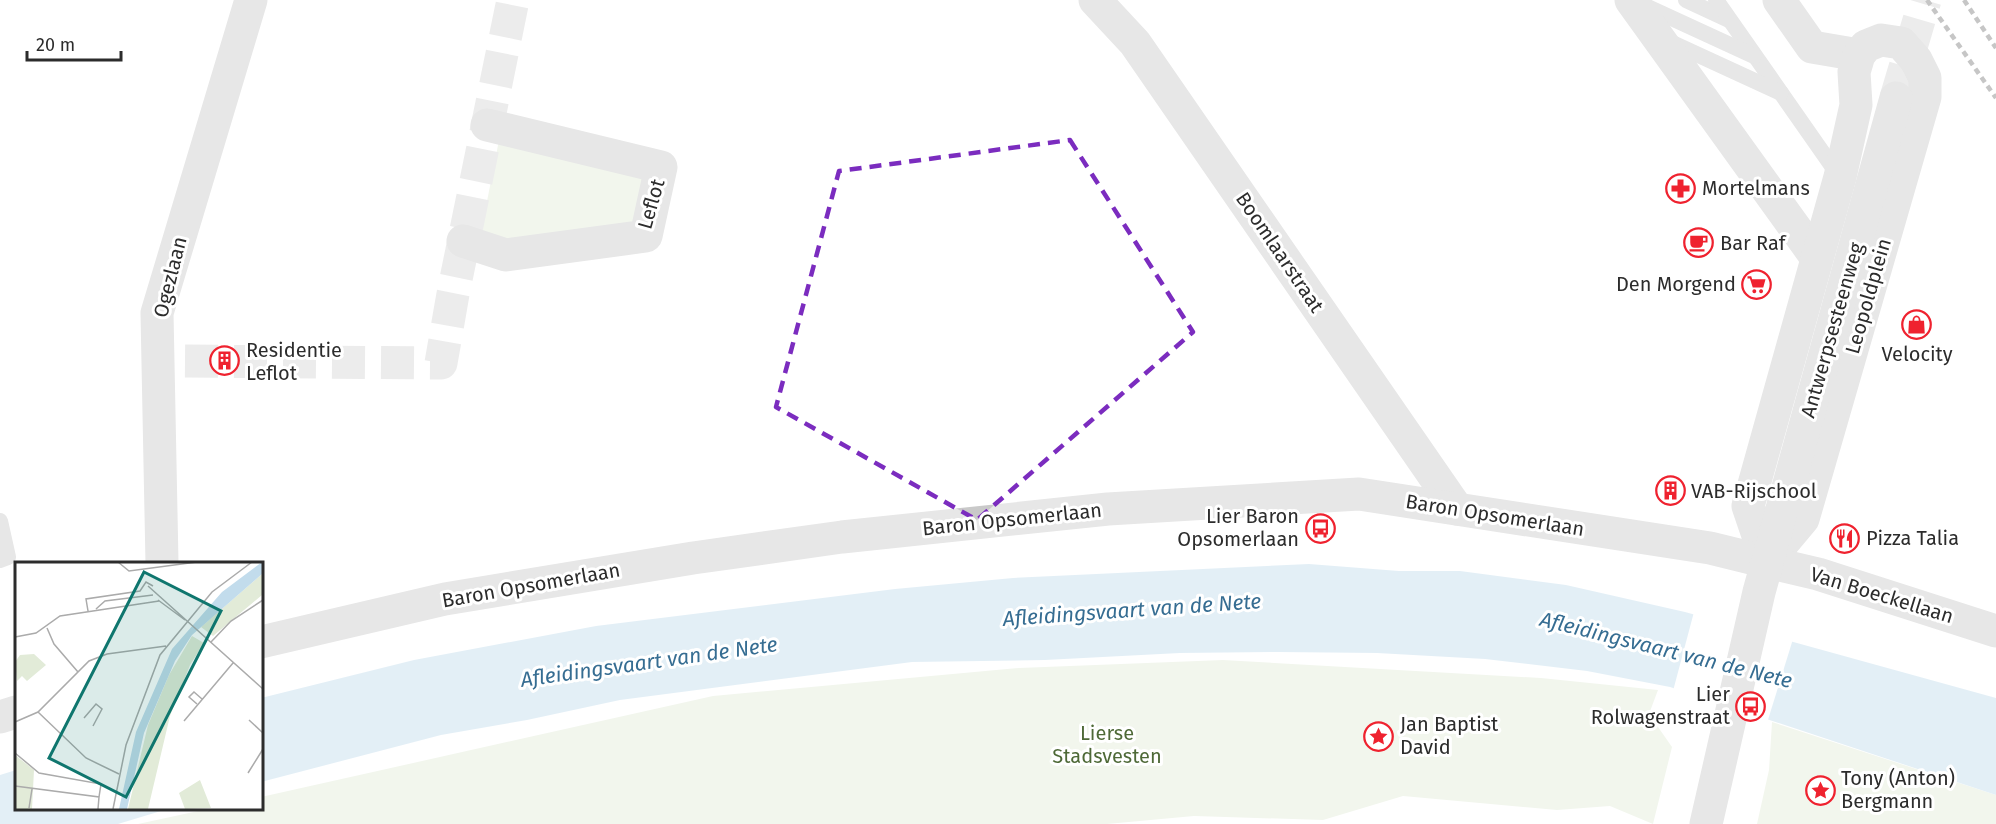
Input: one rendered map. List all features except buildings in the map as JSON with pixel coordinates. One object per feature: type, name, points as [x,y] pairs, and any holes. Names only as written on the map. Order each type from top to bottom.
[{"type":"street","name":"Ogezlaan","points":[[162,562],[157,313],[251,0]]},
{"type":"street","name":"Boomlaarstraat","points":[[1095,0],[1135,43],[1457,509]]},
{"type":"street","points":[[1632,0],[1816,257]]},
{"type":"street","points":[[1763,577],[1748,507],[1840,177],[1857,105],[1854,72],[1859,55],[1812,47],[1779,0]]},
{"type":"street","name":"Leopoldplein","points":[[1763,577],[1803,519],[1925,98],[1925,78],[1916,60],[1901,43],[1881,40],[1866,46],[1859,55]]},
{"type":"street","name":"Antwerpsesteenweg","points":[[1707,824],[1763,577],[1896,98]]},
{"type":"street","name":"Leflot","points":[[464,241],[506,255],[646,236],[661,167],[488,125]]},
{"type":"street","name":"Baron Opsomerlaan","points":[[262,642],[445,599],[842,537],[1108,509],[1359,494],[1710,548],[1763,577]]},
{"type":"street","name":"Van Boeckellaan","points":[[1763,577],[1818,574],[1996,631]]},
{"type":"street","points":[[0,717],[15,712]]},
{"type":"lane","points":[[1632,0],[1756,57]]},
{"type":"lane","points":[[1686,0],[1730,20]]},
{"type":"lane","points":[[1716,0],[1840,177]]},
{"type":"lane","points":[[1656,36],[1782,93]]},
{"type":"lane","points":[[0,520],[8,557],[0,560]]},
{"type":"highlighted area","points":[[1070,140],[1193,332],[977,520],[776,407],[839,171]]},
{"type":"green space","points":[[499,140],[649,175],[638,225],[508,246],[480,237]]},
{"type":"green space","name":"Lierse Stadsvesten","points":[[1223,660],[1541,678],[1658,690],[1649,714],[1672,747],[1653,824],[1610,806],[1557,810],[1403,796],[1323,820],[1194,816],[1107,824],[138,824],[207,809],[262,809],[262,797],[713,696],[1019,668]]},
{"type":"green space","points":[[1772,722],[1996,795],[1996,824],[1757,824],[1769,770]]},
{"type":"water","name":"Afleidingsvaart van de Nete","points":[[1309,564],[1399,571],[1460,571],[1566,585],[1685,612],[1996,698],[1996,795],[1670,687],[1587,671],[1485,659],[1377,653],[1278,652],[912,662],[620,700],[441,735],[262,782],[262,698],[414,660],[596,626],[895,589],[1013,578]]},
{"type":"water","points":[[15,770],[15,809],[168,809],[118,824],[0,824],[0,775]]},
{"type":"pier","points":[[1694,612],[1793,639],[1767,723],[1673,691]]},
{"type":"tunnel","points":[[185,361],[441,363],[513,0]]},
{"type":"tunnel","points":[[1896,98],[1925,0]]},
{"type":"railway","points":[[1927,0],[1996,98]]},
{"type":"railway","points":[[1964,0],[1996,48]]},
{"type":"place","name":"Mortelmans","points":[[1681,188]]},
{"type":"place","name":"Bar Raf","points":[[1699,243]]},
{"type":"place","name":"Den Morgend","points":[[1757,284]]},
{"type":"place","name":"Velocity","points":[[1917,324]]},
{"type":"place","name":"Residentie Leflot","points":[[225,361]]},
{"type":"place","name":"VAB-Rijschool","points":[[1670,491]]},
{"type":"place","name":"Lier Baron Opsomerlaan","points":[[1320,528]]},
{"type":"place","name":"Pizza Talia","points":[[1845,538]]},
{"type":"place","name":"Lier Rolwagenstraat","points":[[1751,706]]},
{"type":"place","name":"Jan Baptist David","points":[[1379,736]]},
{"type":"place","name":"Tony (Anton) Bergmann","points":[[1820,790]]}]
